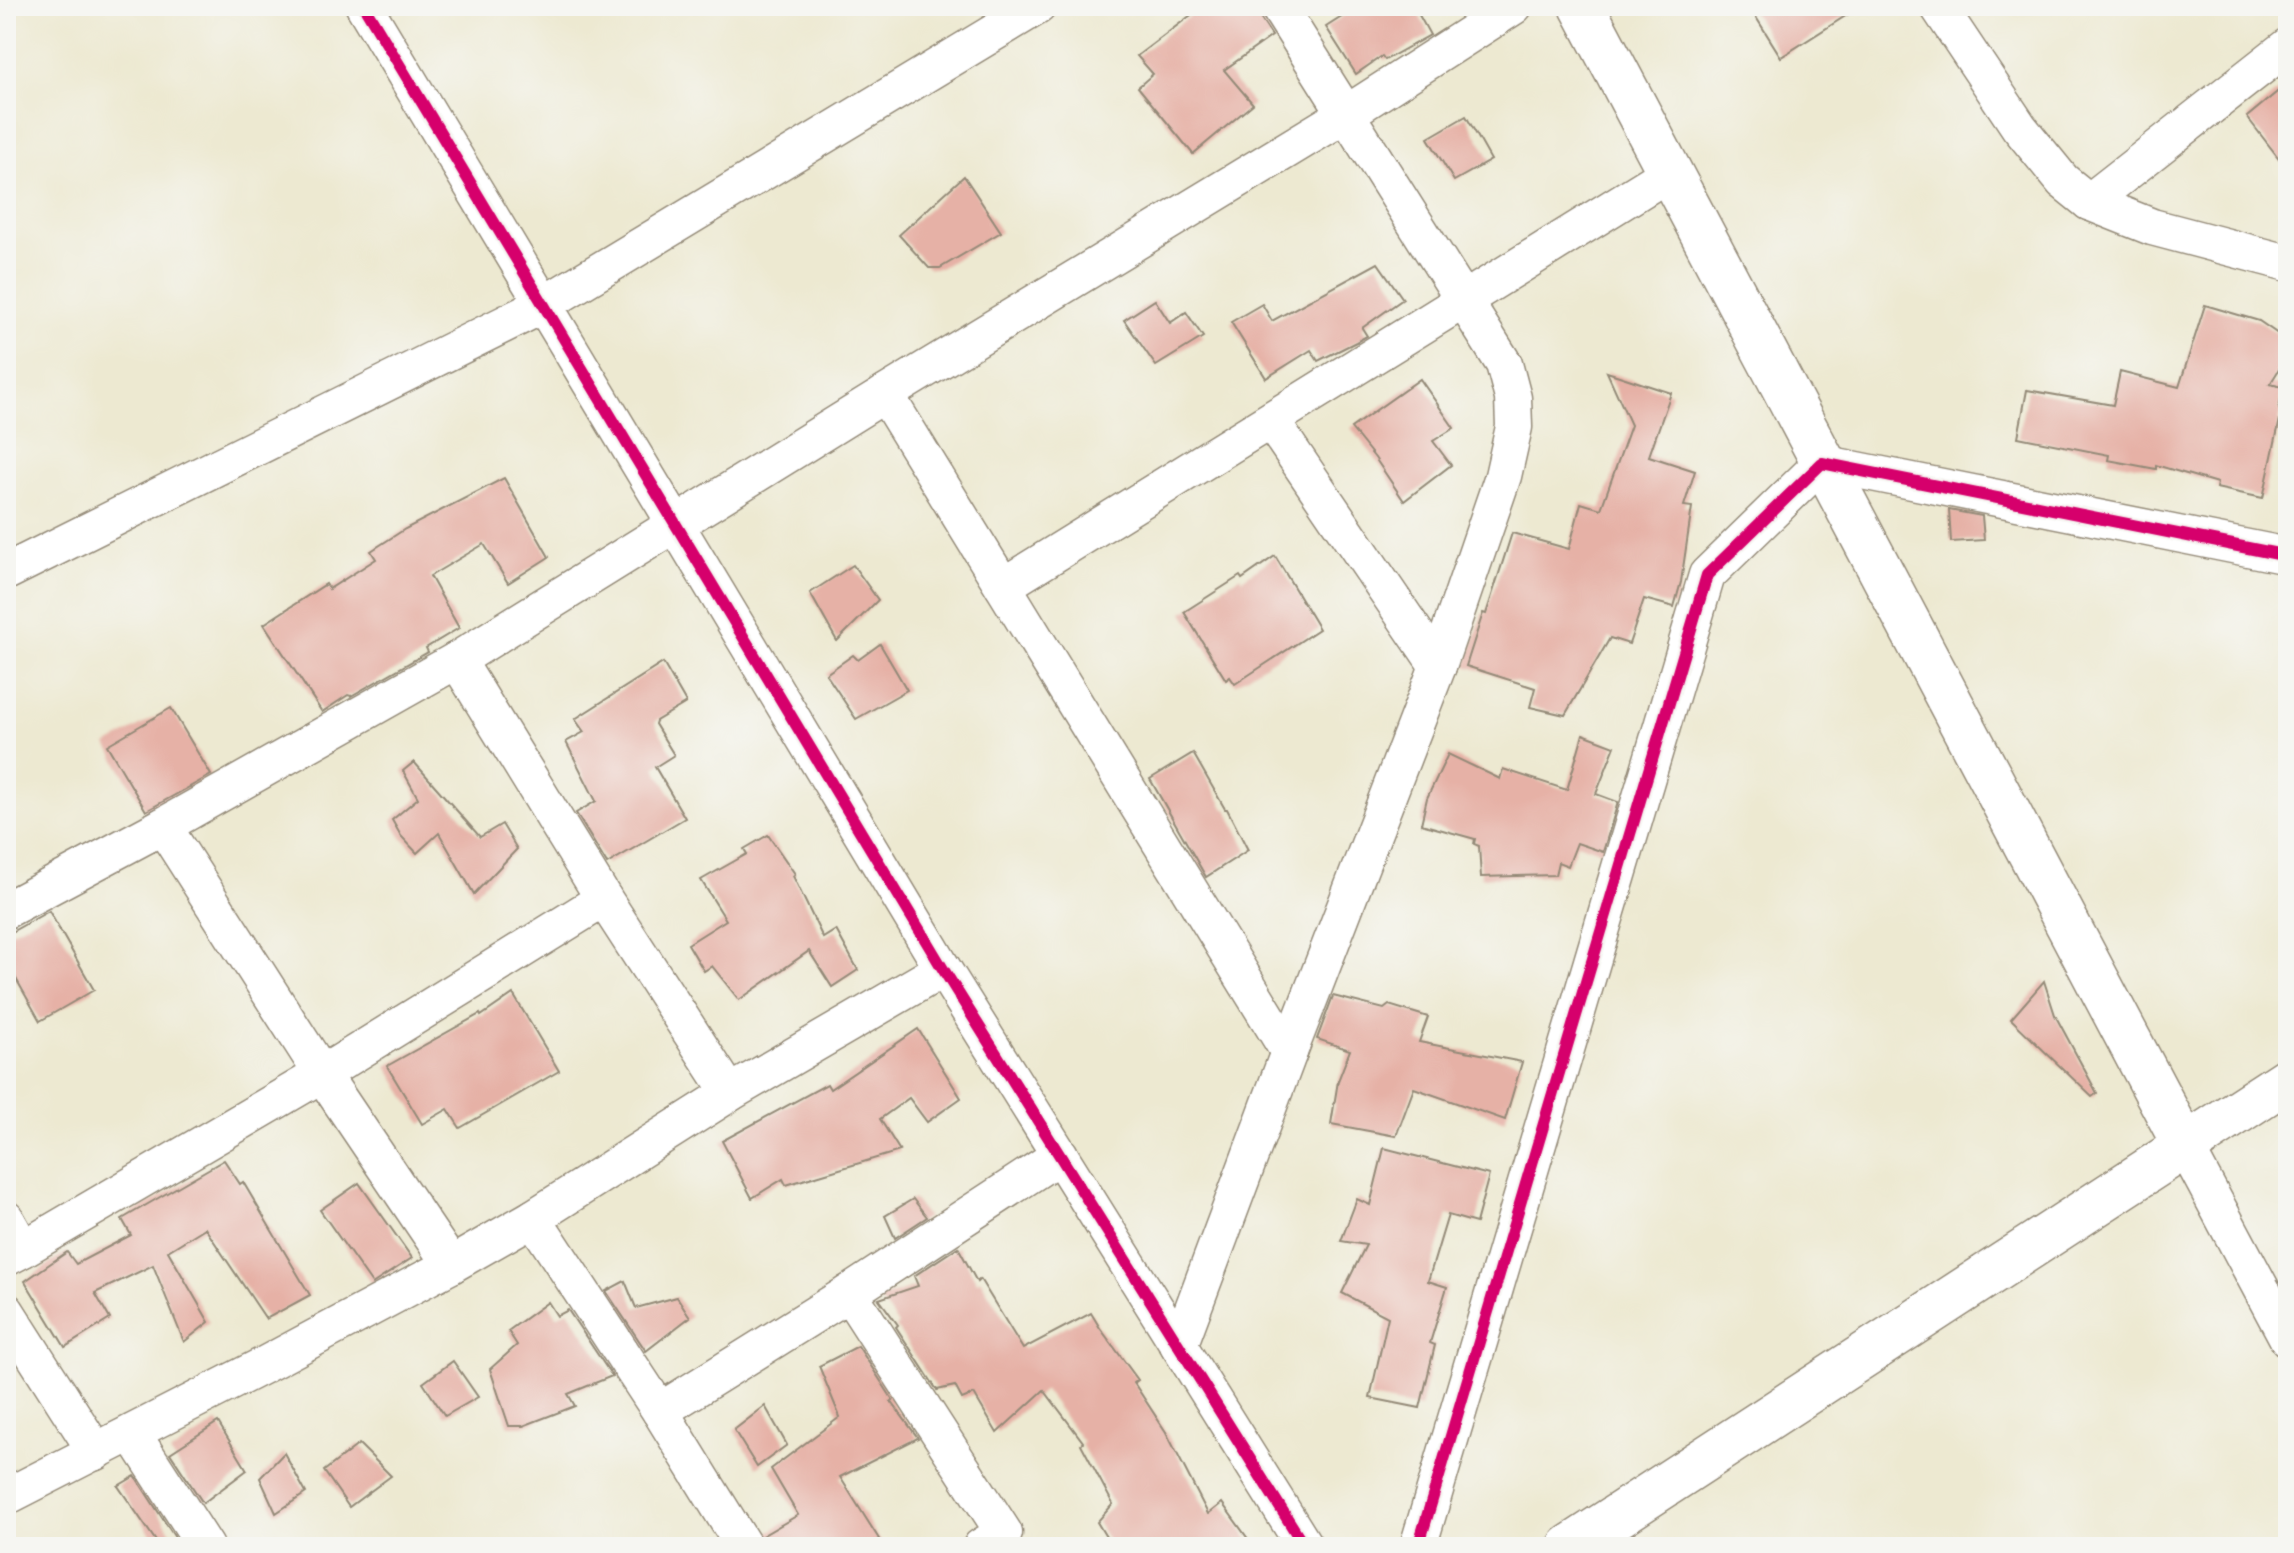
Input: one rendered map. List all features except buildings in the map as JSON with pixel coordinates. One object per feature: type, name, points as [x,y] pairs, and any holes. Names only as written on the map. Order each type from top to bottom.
[{"type":"street","points":[[364,6],[943,969],[1305,1547]]},
{"type":"street","points":[[6,572],[543,305],[995,17],[1038,6]]},
{"type":"street","points":[[1179,1346],[1438,666],[1503,476],[1514,427],[1513,398],[1504,364],[1278,6]]},
{"type":"street","points":[[6,910],[163,826],[457,660],[885,394],[1346,114],[1514,6]]},
{"type":"street","points":[[1582,6],[2288,1339]]},
{"type":"street","points":[[1938,6],[2019,127],[2063,181],[2089,202],[2152,227],[2288,263]]},
{"type":"street","points":[[2089,202],[2288,46]]},
{"type":"street","points":[[1003,586],[1670,172]]},
{"type":"street","points":[[885,394],[1289,1052]]},
{"type":"street","points":[[1271,421],[1438,666]]},
{"type":"street","points":[[1822,463],[2288,556]]},
{"type":"street","points":[[1418,1547],[1707,575],[1822,463]]},
{"type":"street","points":[[457,660],[604,899],[730,1093]]},
{"type":"street","points":[[163,826],[322,1074],[451,1265]]},
{"type":"street","points":[[12,1242],[322,1074],[604,899]]},
{"type":"street","points":[[6,1497],[451,1265],[533,1218],[730,1093],[943,969]]},
{"type":"street","points":[[1570,1547],[2288,1079]]},
{"type":"street","points":[[660,1411],[849,1293],[1060,1155]]},
{"type":"street","points":[[533,1218],[660,1411],[744,1547]]},
{"type":"street","points":[[849,1293],[999,1542]]},
{"type":"street","points":[[6,1311],[96,1452]]},
{"type":"street","points":[[132,1433],[206,1547]]},
{"type":"cycle path","points":[[364,6],[943,969],[1305,1547]]},
{"type":"cycle path","points":[[1418,1547],[1707,575],[1822,463],[2288,556]]}]
